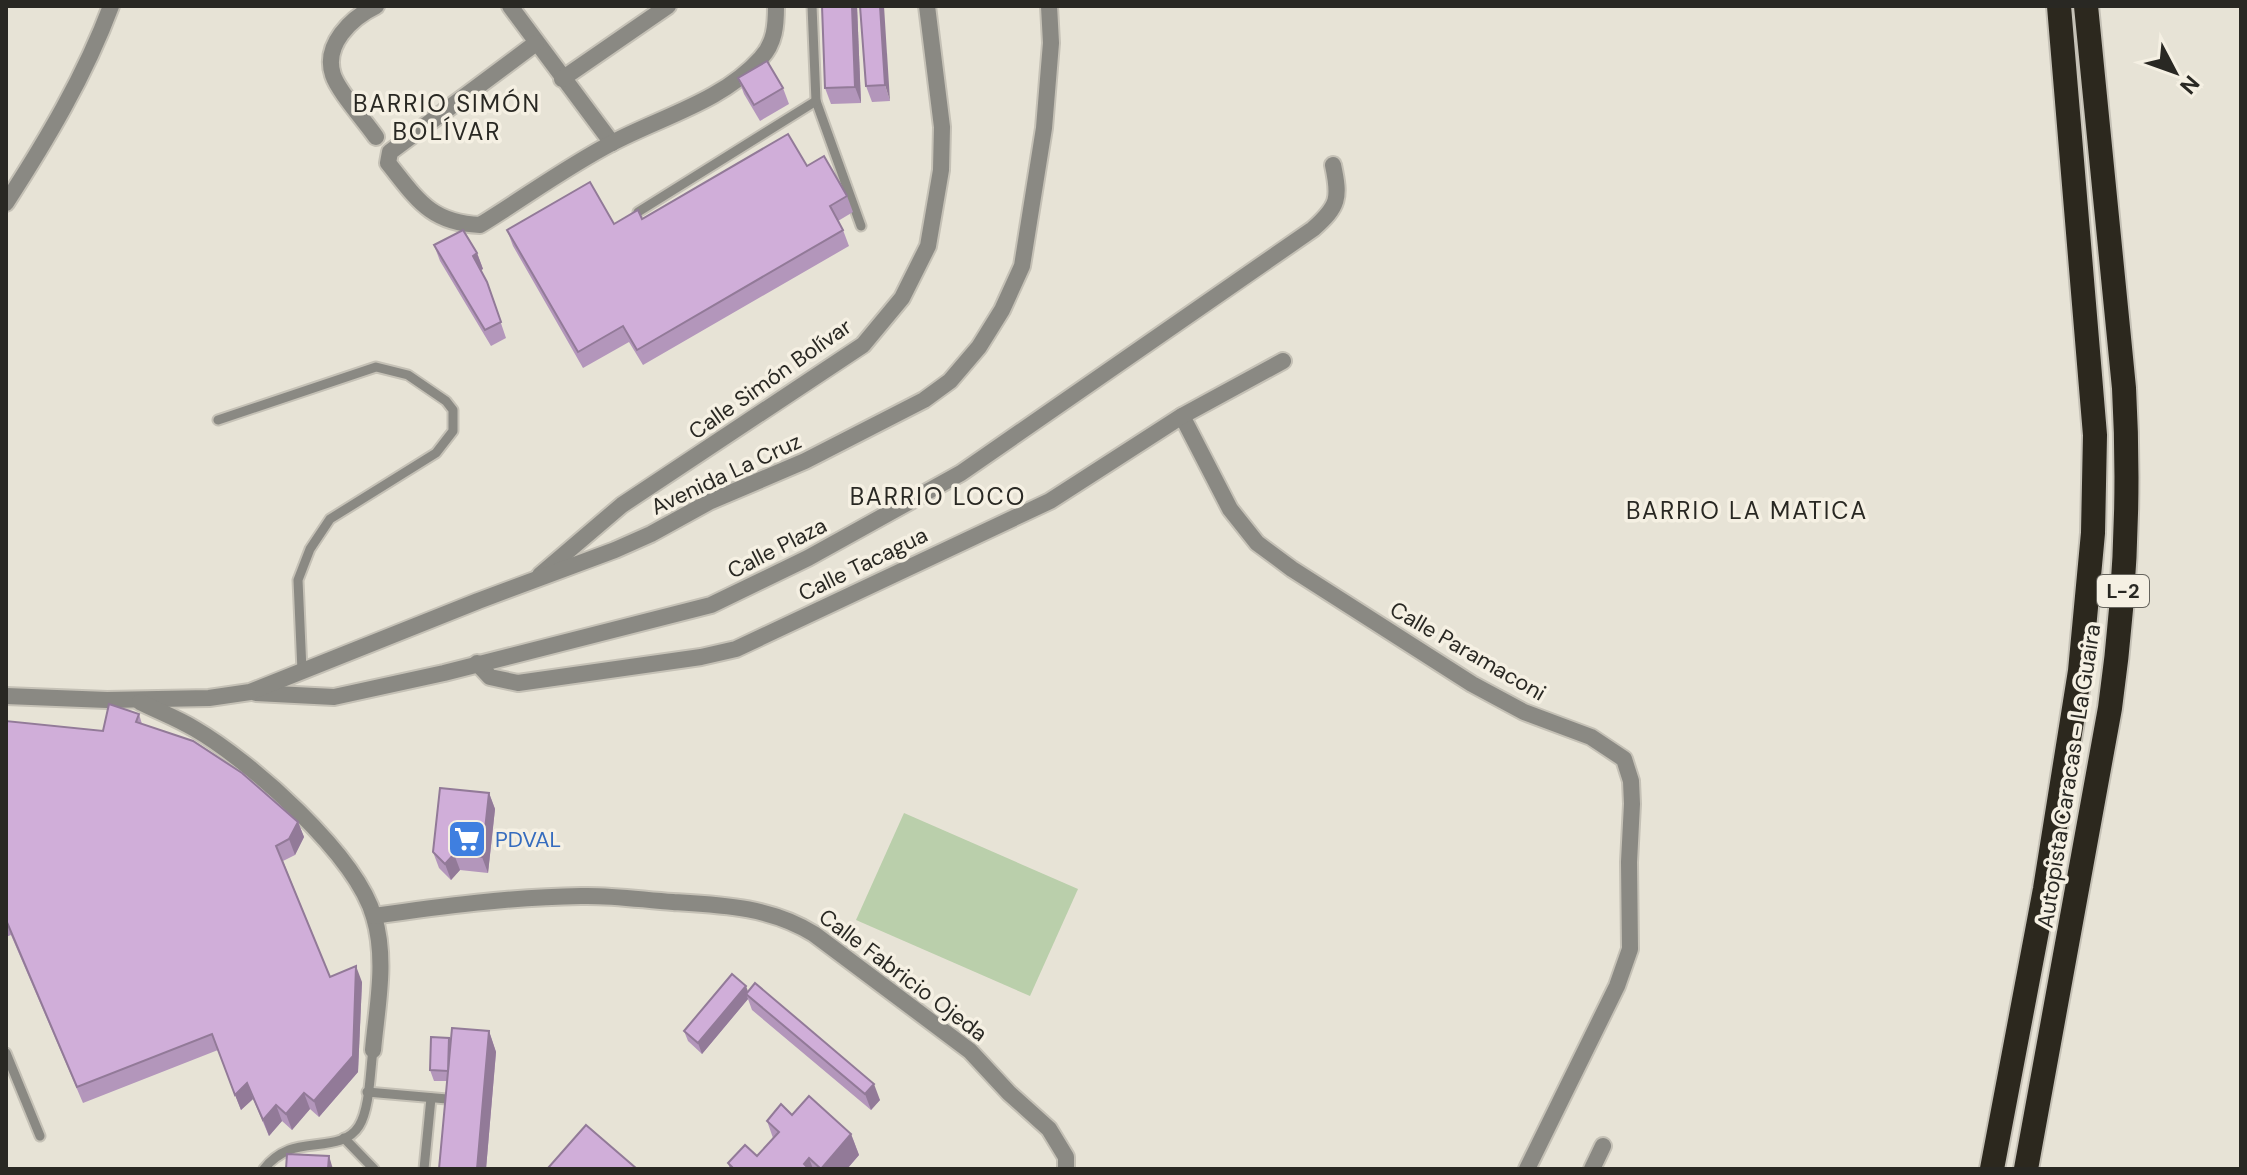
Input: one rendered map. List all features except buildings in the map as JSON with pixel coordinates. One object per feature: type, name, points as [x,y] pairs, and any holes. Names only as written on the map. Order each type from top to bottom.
[{"type":"highway","name":"Autopista Caracas - La Guaira","points":[[1992,1169],[2045,889],[2078,687],[2093,533],[2095,435],[2092,388],[2059,6]]},
{"type":"highway","name":"Autopista Caracas - La Guaira","points":[[2026,1169],[2110,708],[2120,637],[2124,565],[2127,443],[2124,388],[2086,6]]},
{"type":"street","points":[[6,203],[36,158],[81,76],[111,6]]},
{"type":"street","points":[[376,6],[348,25],[334,45],[330,60],[333,76],[376,137]]},
{"type":"street","points":[[510,6],[612,143]]},
{"type":"street","points":[[562,79],[668,6]]},
{"type":"street","points":[[536,43],[390,152],[388,163],[417,200],[434,215],[457,224],[480,225],[612,143],[707,97],[745,73],[763,56],[776,26],[776,6]]},
{"type":"street","name":"Calle Simón Bolívar","points":[[532,582],[622,505],[863,345],[902,298],[928,246],[941,170],[942,127],[927,6]]},
{"type":"street","name":"Avenida La Cruz","points":[[6,696],[209,698],[250,692],[639,539],[709,502],[805,461],[911,407],[950,381],[979,347],[1002,310],[1022,266],[1044,128],[1051,43],[1049,6]]},
{"type":"street","name":"Calle Plaza","points":[[250,692],[334,697],[477,663],[711,605],[808,558],[948,481],[1313,229],[1329,216],[1339,193],[1333,165]]},
{"type":"street","name":"Calle Tacagua","points":[[477,663],[490,677],[518,683],[701,657],[736,649],[1050,501],[1182,416],[1283,361]]},
{"type":"street","name":"Calle Paramaconi","points":[[1182,416],[1230,509],[1257,543],[1292,569],[1472,684],[1524,712],[1591,737],[1624,759],[1631,781],[1632,804],[1630,949],[1617,986],[1527,1169]]},
{"type":"street","points":[[135,699],[196,729],[246,765],[325,839],[356,879],[374,916],[382,964],[373,1050]]},
{"type":"street","name":"Calle Fabricio Ojeda","points":[[374,916],[448,905],[583,896],[759,910],[796,922],[970,1051],[1009,1093],[1049,1129],[1066,1157],[1066,1169]]},
{"type":"street","points":[[1592,1169],[1603,1146]]},
{"type":"lane","points":[[812,6],[816,101],[861,226]]},
{"type":"lane","points":[[638,212],[816,101]]},
{"type":"lane","points":[[218,420],[376,367],[408,375],[446,401],[453,410],[453,431],[436,453],[330,519],[310,549],[298,580],[302,671]]},
{"type":"lane","points":[[264,1169],[270,1161],[290,1149],[335,1142],[354,1133],[360,1125],[373,1050]]},
{"type":"lane","points":[[6,1053],[40,1136]]},
{"type":"lane","points":[[367,1092],[447,1099]]},
{"type":"lane","points":[[424,1169],[431,1098]]},
{"type":"lane","points":[[344,1138],[374,1169]]},
{"type":"green space","points":[[904,813],[1078,889],[1030,996],[856,920]]},
{"type":"place","name":"PDVAL","points":[[467,839]]},
{"type":"district","name":"BARRIO SIMÓN BOLÍVAR","points":[[447,117]]},
{"type":"district","name":"BARRIO LOCO","points":[[938,496]]},
{"type":"district","name":"BARRIO LA MATICA","points":[[1747,510]]}]
